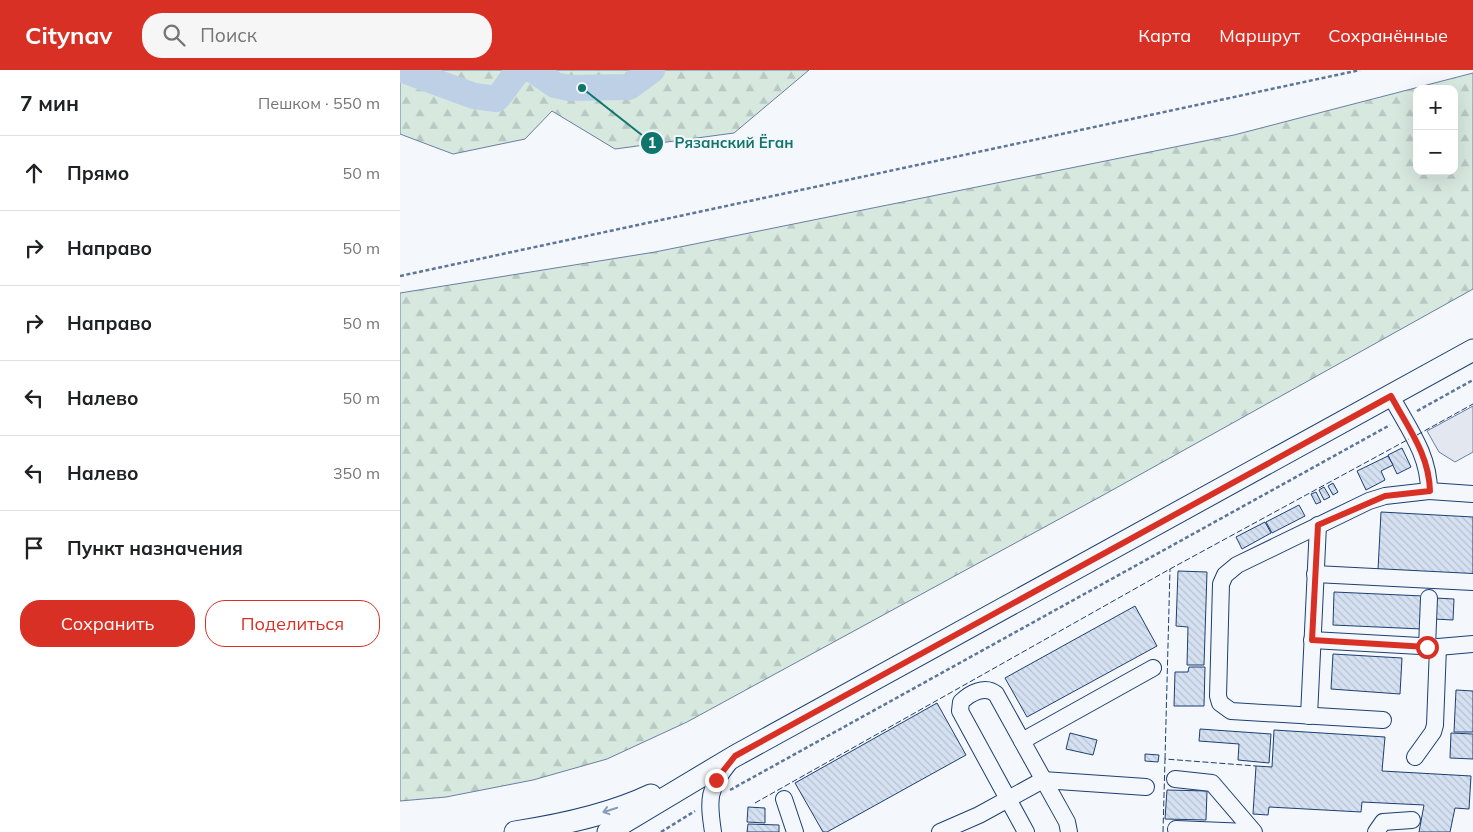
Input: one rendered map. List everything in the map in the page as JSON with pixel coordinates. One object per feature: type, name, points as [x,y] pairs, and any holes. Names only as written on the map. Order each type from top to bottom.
[{"type":"main road","points":[[608,832],[735,756],[1473,350]]},
{"type":"main road","points":[[515,832],[564,823],[643,799],[735,756]]},
{"type":"lane","points":[[1391,396],[1428,466],[1430,491]]},
{"type":"lane","points":[[1383,720],[1231,711],[1220,703],[1221,584],[1225,575],[1236,565],[1318,525],[1385,496],[1430,491],[1473,494]]},
{"type":"lane","points":[[1309,716],[1318,525]]},
{"type":"lane","points":[[1315,574],[1473,582]]},
{"type":"lane","points":[[1415,758],[1433,732],[1435,724],[1433,647],[1429,598]]},
{"type":"lane","points":[[1312,640],[1433,647],[1473,644]]},
{"type":"lane","points":[[1022,741],[1153,668]]},
{"type":"lane","points":[[1026,832],[960,711],[961,702],[982,690],[992,691],[996,694],[1067,822],[1069,832]]},
{"type":"lane","points":[[713,832],[709,802],[710,792],[716,780],[735,756]]},
{"type":"lane","points":[[1175,779],[1212,783],[1254,832]]},
{"type":"lane","points":[[940,832],[1043,780],[1146,787]]},
{"type":"lane","points":[[784,799],[795,832]]},
{"type":"lane","points":[[1376,832],[1383,822],[1412,820]]},
{"type":"lane","points":[[1176,829],[1248,832]]},
{"type":"path","points":[[400,276],[1360,70]]},
{"type":"path","points":[[661,832],[709,802],[1473,380]]},
{"type":"green space","points":[[400,70],[809,70],[734,133],[615,149],[552,111],[525,139],[453,154],[400,134]]},
{"type":"green space","points":[[1473,73],[1473,289],[1107,493],[687,722],[607,759],[533,780],[446,797],[400,801],[400,293],[655,252],[1234,135],[1413,89],[1413,175],[1458,175],[1458,85],[1427,85]]},
{"type":"shaded area","points":[[1473,406],[1473,452],[1455,462],[1439,452],[1427,431]]},
{"type":"building","points":[[1402,448],[1411,467],[1397,474],[1388,455]]},
{"type":"building","points":[[1388,456],[1393,465],[1381,471],[1385,480],[1366,490],[1357,471]]},
{"type":"building","points":[[1333,483],[1338,492],[1333,495],[1328,486]]},
{"type":"building","points":[[1324,487],[1330,497],[1324,500],[1319,490]]},
{"type":"building","points":[[1316,492],[1321,502],[1316,504],[1311,494]]},
{"type":"building","points":[[1299,505],[1305,516],[1272,533],[1266,522]]},
{"type":"building","points":[[1381,512],[1473,517],[1473,575],[1378,570]]},
{"type":"building","points":[[1265,522],[1271,533],[1242,549],[1236,537]]},
{"type":"building","points":[[1178,571],[1207,572],[1204,665],[1187,665],[1188,627],[1176,626]]},
{"type":"building","points":[[1334,592],[1423,596],[1422,629],[1333,625]]},
{"type":"building","points":[[1435,598],[1454,599],[1453,620],[1434,619]]},
{"type":"building","points":[[1135,606],[1157,646],[1027,717],[1005,678]]},
{"type":"building","points":[[1333,654],[1402,658],[1400,694],[1331,689]]},
{"type":"building","points":[[1189,667],[1205,667],[1204,706],[1174,706],[1175,672],[1188,672]]},
{"type":"building","points":[[1456,690],[1473,691],[1473,732],[1454,732]]},
{"type":"building","points":[[937,703],[966,755],[827,832],[823,832],[795,783]]},
{"type":"building","points":[[1200,729],[1271,734],[1269,763],[1238,760],[1239,744],[1199,741]]},
{"type":"building","points":[[1274,730],[1385,737],[1382,771],[1471,776],[1469,809],[1455,808],[1450,832],[1419,832],[1424,805],[1362,802],[1361,812],[1269,807],[1268,815],[1253,814],[1256,766],[1272,767]]},
{"type":"building","points":[[1070,733],[1097,740],[1093,755],[1066,749]]},
{"type":"building","points":[[1451,733],[1473,734],[1473,759],[1450,758]]},
{"type":"building","points":[[1145,754],[1159,755],[1158,762],[1145,761]]},
{"type":"building","points":[[1167,790],[1207,791],[1206,820],[1165,819]]},
{"type":"building","points":[[748,807],[765,808],[765,823],[747,822]]},
{"type":"building","points":[[748,824],[779,825],[779,832],[747,832]]},
{"type":"waterway","points":[[403,70],[474,96],[496,99],[520,70]]},
{"type":"waterway","points":[[533,70],[555,85],[569,88],[629,87],[652,70]]},
{"type":"fence","points":[[1417,435],[1473,404]]},
{"type":"fence","points":[[755,803],[1170,569],[1409,439]]},
{"type":"fence","points":[[1165,759],[1170,569]]},
{"type":"fence","points":[[1163,832],[1165,759],[1256,766]]},
{"type":"place","name":"Рязанский Ёган","points":[[582,88]]},
{"type":"route","points":[[716,780],[735,756],[1391,396],[1424,456],[1428,466],[1430,491],[1385,496],[1368,501],[1318,525],[1312,640],[1427,647]]}]
